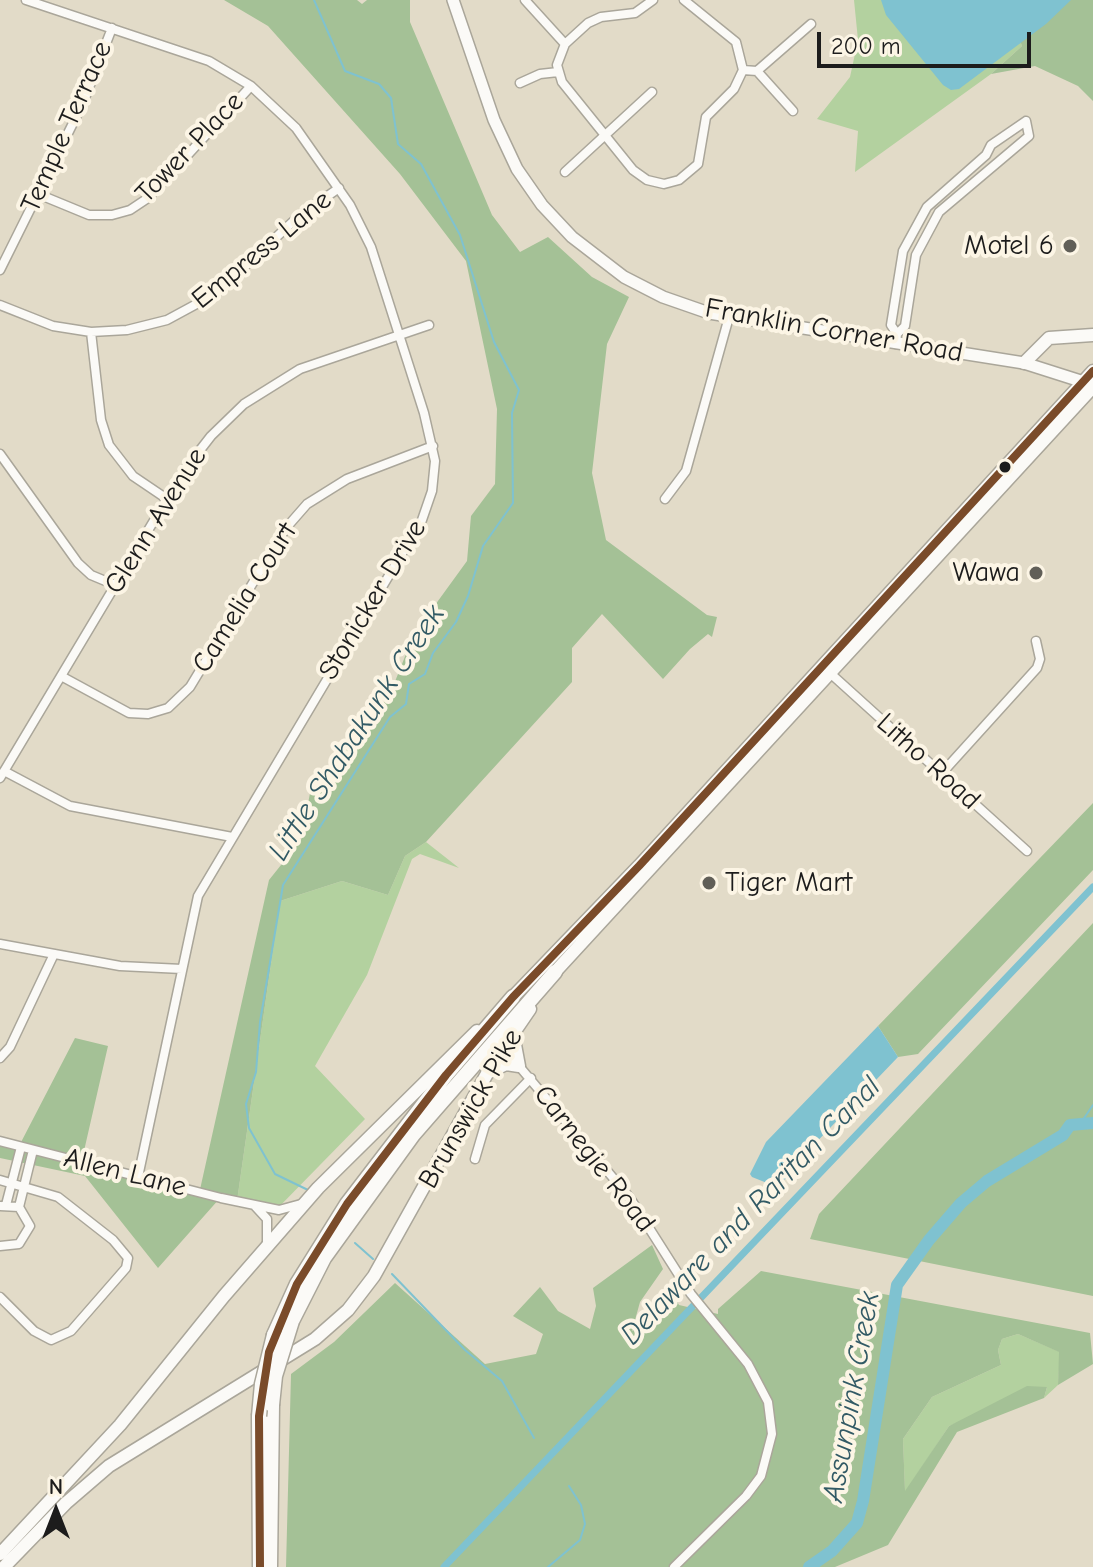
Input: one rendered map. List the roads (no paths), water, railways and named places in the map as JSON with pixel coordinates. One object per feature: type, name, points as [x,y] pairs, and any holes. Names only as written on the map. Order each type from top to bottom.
[{"type":"highway","points":[[270,1567],[272,1405],[275,1376],[292,1321],[324,1258],[413,1135],[555,972]]},
{"type":"highway","points":[[260,1567],[259,1416],[262,1384],[274,1335],[297,1284],[347,1204],[446,1075],[513,997]]},
{"type":"main road","name":"Franklin Corner Road","points":[[453,0],[498,130],[517,169],[549,213],[588,252],[624,277],[683,305],[729,317],[896,339],[1024,363],[1091,381]]},
{"type":"main road","points":[[1024,363],[1049,338],[1093,335]]},
{"type":"main road","name":"Brunswick Pike","points":[[4,1567],[66,1503],[109,1466],[315,1339],[348,1310],[374,1276],[487,1073],[555,972],[830,673],[1091,381]]},
{"type":"main road","name":"Brunswick Pike","points":[[0,1554],[116,1431],[265,1247],[318,1188],[513,997],[639,866],[1091,381]]},
{"type":"main road","points":[[487,1073],[506,1064],[519,1066],[513,1034]]},
{"type":"street","name":"Stonicker Drive","points":[[26,0],[193,54],[251,86],[296,128],[339,188],[371,247],[433,446],[432,491],[422,520],[198,896],[138,1177]]},
{"type":"street","points":[[525,0],[565,44]]},
{"type":"street","points":[[653,0],[635,13],[594,19],[565,44],[558,56],[558,72],[640,176],[656,183],[679,180],[693,170],[701,157],[706,117],[737,85],[743,70],[743,57],[736,42],[688,1]]},
{"type":"street","points":[[757,71],[811,24]]},
{"type":"street","name":"Temple Terrace","points":[[0,270],[83,103],[112,28]]},
{"type":"street","points":[[743,70],[757,71],[793,111]]},
{"type":"street","points":[[520,83],[540,74],[558,72]]},
{"type":"street","name":"Tower Place","points":[[38,194],[89,215],[112,215],[130,210],[148,198],[251,86]]},
{"type":"street","points":[[565,172],[652,92]]},
{"type":"street","points":[[1026,121],[1029,136],[939,212],[920,246],[905,326],[896,339],[891,325],[900,271],[908,243],[927,207],[984,157],[991,145],[1026,121]]},
{"type":"street","points":[[984,157],[992,168]]},
{"type":"street","points":[[950,187],[957,197]]},
{"type":"street","name":"Empress Lane","points":[[0,305],[53,326],[91,332],[148,326],[201,304],[229,284],[299,216],[339,188]]},
{"type":"street","points":[[908,243],[920,246]]},
{"type":"street","points":[[900,271],[913,274]]},
{"type":"street","points":[[895,301],[909,303]]},
{"type":"street","points":[[665,499],[686,471],[729,317]]},
{"type":"street","name":"Glenn Avenue","points":[[2,775],[167,499],[211,436],[261,392],[319,361],[429,325]]},
{"type":"street","points":[[91,332],[101,420],[109,445],[133,476],[167,499]]},
{"type":"street","name":"Camelia Court","points":[[61,676],[129,713],[148,714],[168,708],[190,687],[286,528],[307,504],[347,479],[433,446]]},
{"type":"street","points":[[0,454],[78,563],[91,575],[115,585]]},
{"type":"street","points":[[942,773],[1037,668],[1040,659],[1036,641]]},
{"type":"street","name":"Litho Road","points":[[830,673],[1027,851]]},
{"type":"street","points":[[2,775],[70,806],[232,837]]},
{"type":"street","points":[[0,944],[120,966],[182,969]]},
{"type":"street","points":[[0,1058],[10,1047],[54,954]]},
{"type":"street","name":"Carnegie Road","points":[[519,1066],[623,1188],[691,1294],[761,1384],[770,1408],[772,1434],[768,1460],[754,1486],[674,1567]]},
{"type":"street","points":[[475,1159],[485,1125],[531,1078]]},
{"type":"street","name":"Allen Lane","points":[[0,1141],[251,1204],[284,1210],[306,1201]]},
{"type":"street","points":[[0,1246],[19,1244],[28,1233],[28,1219],[19,1207],[3,1206],[21,1147]]},
{"type":"street","points":[[19,1207],[33,1150]]},
{"type":"street","points":[[0,1180],[58,1197],[113,1240],[128,1258],[126,1268],[71,1331],[51,1340],[34,1331],[0,1297]]},
{"type":"street","points":[[251,1204],[267,1219],[270,1233],[265,1247]]},
{"type":"water","points":[[881,0],[1071,0],[1046,24],[959,89],[951,90],[943,85],[886,15]]},
{"type":"water","points":[[878,1026],[898,1057],[806,1153],[792,1176],[772,1185],[752,1177],[750,1174],[766,1142]]},
{"type":"waterway","name":"Little Shabakunk Creek","points":[[308,1190],[275,1174],[249,1128],[246,1104],[256,1072],[260,1022],[283,885],[390,717],[406,704],[409,684],[425,674],[433,653],[456,622],[468,596],[483,546],[513,503],[512,413],[519,390],[494,342],[460,235],[421,164],[398,144],[391,98],[379,84],[345,71],[314,0]]},
{"type":"waterway","name":"Delaware and Raritan Canal","points":[[444,1567],[1093,887]]},
{"type":"waterway","points":[[1080,1124],[1093,1105]]},
{"type":"waterway","name":"Assunpink Creek","points":[[809,1567],[832,1551],[857,1523],[897,1285],[929,1240],[961,1203],[987,1181],[1063,1135],[1070,1125],[1093,1123]]},
{"type":"waterway","name":"Little Shabakunk Creek","points":[[355,1243],[373,1259]]},
{"type":"waterway","name":"Little Shabakunk Creek","points":[[392,1274],[465,1350],[502,1381],[534,1438]]},
{"type":"waterway","name":"Little Shabakunk Creek","points":[[548,1567],[580,1540],[585,1524],[581,1505],[569,1486]]},
{"type":"place","name":"Motel 6","points":[[1070,246]]},
{"type":"place","name":"Wawa","points":[[1036,573]]},
{"type":"place","name":"Tiger Mart","points":[[709,883]]}]
